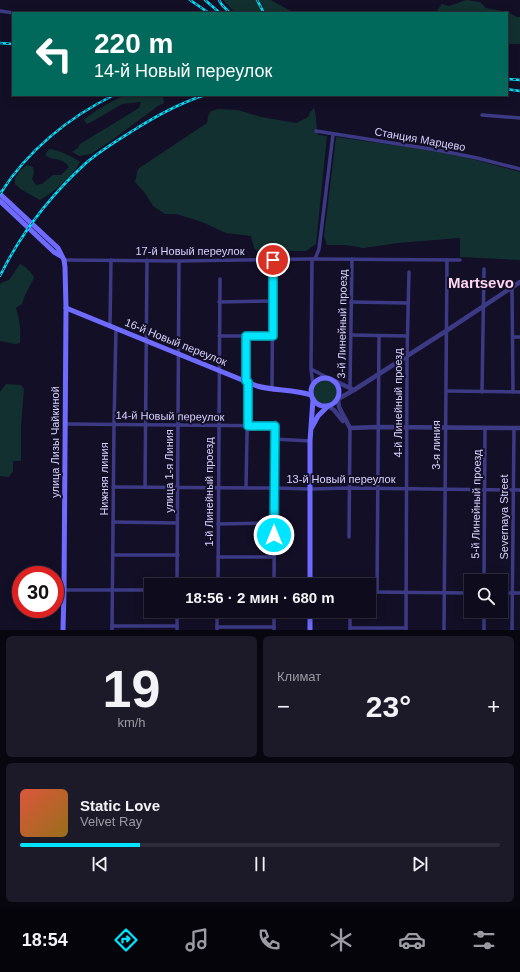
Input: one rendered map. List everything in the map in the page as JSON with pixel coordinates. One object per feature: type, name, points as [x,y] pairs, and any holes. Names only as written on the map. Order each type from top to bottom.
[{"type":"main road","points":[[0,194],[58,248],[62,258]]},
{"type":"main road","points":[[0,201],[62,258]]},
{"type":"main road","name":"улица Лизы Чайкиной","points":[[62,258],[65,271],[66,308],[64,590]]},
{"type":"main road","name":"16-й Новый переулок","points":[[66,308],[247,382],[265,388],[303,392],[312,397]]},
{"type":"main road","points":[[303,392],[312,386],[318,379],[322,378],[328,378],[335,381],[340,390],[338,399],[318,416],[311,430]]},
{"type":"main road","points":[[310,578],[310,441],[312,386]]},
{"type":"main road","points":[[312,397],[319,405],[328,406]]},
{"type":"main road","name":"улица Лизы Чайкиной","points":[[63,618],[63,630]]},
{"type":"main road","points":[[310,618],[310,630]]},
{"type":"street","points":[[0,11],[12,13]]},
{"type":"street","points":[[482,115],[520,118]]},
{"type":"street","name":"Станция Марцево","points":[[316,132],[437,150],[520,169]]},
{"type":"street","points":[[312,386],[311,369],[314,259],[319,249],[333,134]]},
{"type":"street","name":"17-й Новый переулок","points":[[62,258],[179,261],[314,259],[460,260]]},
{"type":"street","points":[[110,326],[111,260]]},
{"type":"street","points":[[145,487],[146,260]]},
{"type":"street","points":[[272,389],[273,260]]},
{"type":"street","name":"3-й Линейный проезд","points":[[348,387],[350,386],[352,260]]},
{"type":"street","name":"3-я линия","points":[[444,630],[447,260]]},
{"type":"street","name":"улица 1-я Линия","points":[[178,578],[179,261]]},
{"type":"street","points":[[482,392],[484,269]]},
{"type":"street","name":"4-й Линейный проезд","points":[[406,629],[406,427],[409,272]]},
{"type":"street","name":"1-й Линейный проезд","points":[[218,578],[220,279]]},
{"type":"street","points":[[349,538],[350,428],[339,407],[338,399],[446,331],[520,282]]},
{"type":"street","points":[[512,288],[513,392]]},
{"type":"street","points":[[219,302],[273,301]]},
{"type":"street","points":[[351,302],[408,303]]},
{"type":"street","name":"Нижняя линия","points":[[112,628],[116,329]]},
{"type":"street","points":[[351,335],[407,336]]},
{"type":"street","points":[[219,336],[273,336]]},
{"type":"street","points":[[246,336],[248,426],[246,488]]},
{"type":"street","points":[[379,336],[377,592],[464,593]]},
{"type":"street","points":[[513,337],[520,336]]},
{"type":"street","points":[[311,369],[328,378]]},
{"type":"street","points":[[335,381],[354,390]]},
{"type":"street","points":[[446,391],[520,392]]},
{"type":"street","points":[[328,406],[334,410],[350,428]]},
{"type":"street","name":"14-й Новый переулок","points":[[65,424],[218,426],[275,424],[274,439]]},
{"type":"street","points":[[350,428],[520,428]]},
{"type":"street","name":"5-й Линейный проезд","points":[[484,574],[485,428]]},
{"type":"street","name":"Severnaya Street","points":[[512,630],[514,428]]},
{"type":"street","points":[[274,578],[274,439],[310,441]]},
{"type":"street","name":"13-й Новый переулок","points":[[113,487],[520,490]]},
{"type":"street","points":[[113,522],[177,523]]},
{"type":"street","points":[[218,524],[274,523]]},
{"type":"street","points":[[113,555],[178,555]]},
{"type":"street","points":[[218,557],[274,557]]},
{"type":"street","points":[[64,590],[144,590]]},
{"type":"street","points":[[508,593],[520,593]]},
{"type":"street","points":[[217,628],[274,629],[274,618]]},
{"type":"street","points":[[350,618],[350,629],[406,629]]},
{"type":"street","points":[[484,618],[484,630]]},
{"type":"street","points":[[112,628],[177,628]]},
{"type":"green space","points":[[223,0],[271,0],[292,12],[234,12]]},
{"type":"green space","points":[[466,0],[480,2],[486,8],[508,12],[436,12],[442,4],[449,6]]},
{"type":"green space","points":[[508,12],[520,17],[520,44],[508,44]]},
{"type":"green space","points":[[124,96],[163,96],[164,103],[91,154],[79,156],[72,152],[78,148],[80,144],[139,108],[141,102],[122,104],[87,124],[84,120],[94,112]]},
{"type":"green space","points":[[314,108],[318,135],[327,136],[316,244],[306,251],[269,249],[260,253],[254,248],[251,236],[226,233],[202,222],[176,214],[165,214],[153,206],[145,193],[135,182],[138,169],[207,123],[208,116],[211,111],[218,109],[238,110],[261,117],[296,123],[308,117]]},
{"type":"green space","points":[[336,137],[436,151],[520,172],[520,260],[460,257],[460,238],[398,243],[363,248],[346,245],[327,245],[324,236]]},
{"type":"green space","points":[[49,149],[65,154],[80,162],[63,183],[40,200],[22,190],[15,184],[15,178],[27,165],[33,167],[34,173],[32,179],[36,185],[42,184],[53,175],[61,175],[69,167],[63,161],[45,155]]},
{"type":"green space","points":[[20,264],[32,274],[34,278],[22,304],[16,308],[19,321],[20,343],[16,344],[0,341],[0,285],[1,283],[9,280]]},
{"type":"green space","points":[[325,380],[334,383],[337,392],[334,401],[325,404],[316,401],[313,392],[316,383]]},
{"type":"green space","points":[[6,384],[21,385],[24,389],[21,427],[21,461],[13,461],[13,471],[9,477],[0,476],[0,392]]},
{"type":"railway","points":[[190,0],[208,12]]},
{"type":"railway","points":[[205,0],[219,12]]},
{"type":"railway","points":[[219,0],[229,12]]},
{"type":"railway","points":[[257,0],[263,12]]},
{"type":"railway","points":[[0,43],[12,44]]},
{"type":"railway","points":[[508,79],[520,80]]},
{"type":"railway","points":[[508,89],[520,91]]},
{"type":"railway","points":[[0,194],[23,163],[50,137],[81,114],[112,96]]},
{"type":"railway","points":[[0,276],[17,245],[38,215],[49,201],[86,163],[110,145],[168,110],[202,96]]},
{"type":"district","name":"Martsevo","points":[[481,282]]},
{"type":"route","points":[[273,260],[273,336],[246,336],[246,381],[248,382],[248,426],[275,426],[274,535]]}]
